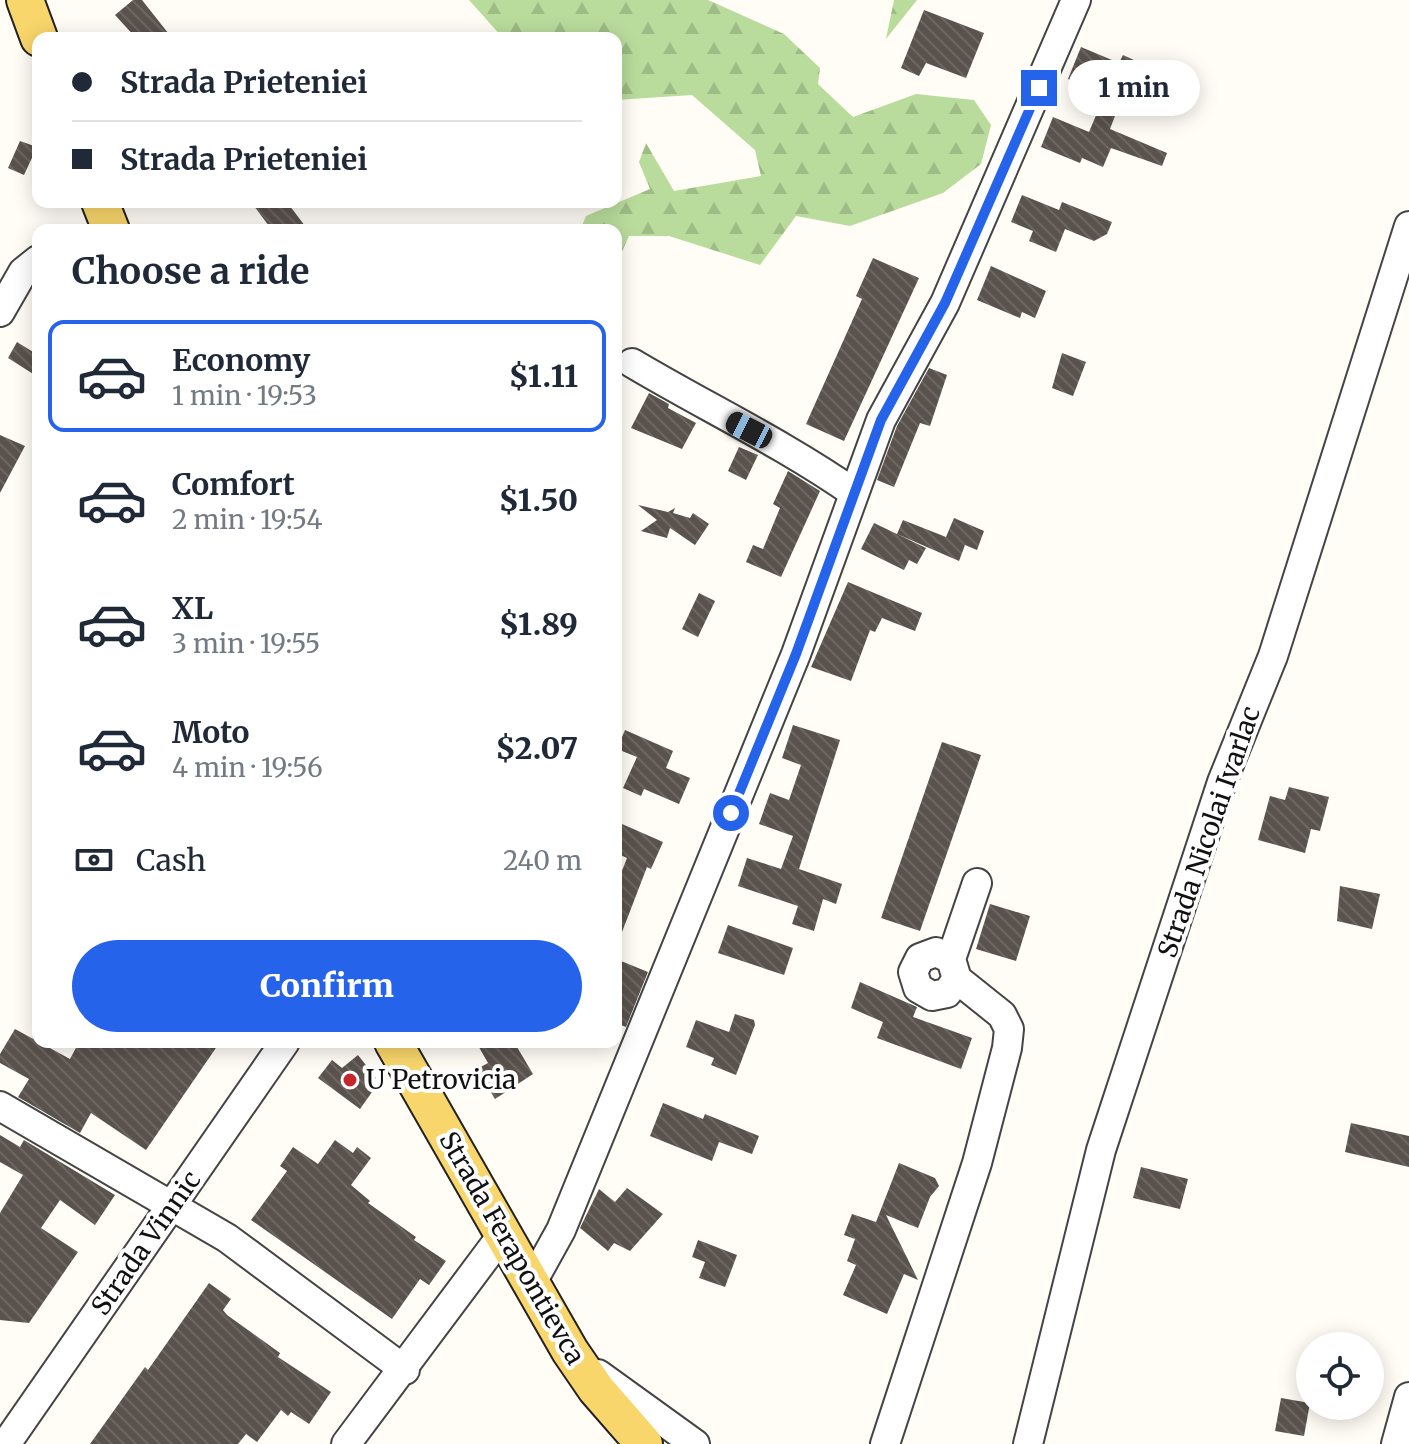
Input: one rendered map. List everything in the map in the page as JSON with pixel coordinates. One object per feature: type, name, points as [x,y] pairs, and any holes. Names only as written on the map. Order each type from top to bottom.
[{"type":"main road","points":[[25,0],[37,32]]},
{"type":"main road","name":"Strada Ferapontievca","points":[[396,1048],[530,1286],[570,1351],[596,1389],[643,1444]]},
{"type":"street","points":[[530,1286],[561,1230],[796,654],[881,420],[945,303],[1076,0]]},
{"type":"street","name":"Strada Nicolai Ivarlac","points":[[1028,1444],[1101,1150],[1222,782],[1273,656],[1409,226]]},
{"type":"street","points":[[4,294],[32,265]]},
{"type":"street","points":[[632,363],[722,417],[802,457],[854,493]]},
{"type":"street","points":[[885,1444],[977,1163],[1009,1029],[1002,1015],[954,969],[977,883]]},
{"type":"street","name":"Strada Vinnic","points":[[6,1444],[281,1048]]},
{"type":"street","points":[[0,1106],[174,1204],[227,1238],[405,1370]]},
{"type":"street","points":[[346,1444],[405,1370],[503,1234]]},
{"type":"street","points":[[570,1351],[638,1405],[695,1444]]},
{"type":"street","points":[[1396,1444],[1409,1397]]},
{"type":"green space","points":[[469,0],[708,0],[784,34],[820,68],[818,84],[853,117],[916,94],[974,100],[991,125],[981,164],[943,193],[850,226],[796,216],[760,265],[669,236],[629,236],[622,252],[622,224],[583,224],[586,216],[605,208],[622,208],[622,201],[650,189],[639,162],[646,143],[674,191],[761,176],[755,150],[692,95],[622,100],[622,32],[498,32]]},
{"type":"green space","points":[[894,0],[917,0],[886,39]]},
{"type":"building","points":[[133,0],[142,0],[167,32],[131,32],[115,15]]},
{"type":"building","points":[[924,10],[984,33],[966,78],[926,63],[919,76],[901,68]]},
{"type":"building","points":[[1081,47],[1119,63],[1123,55],[1136,61],[1110,129],[1167,153],[1162,166],[1111,148],[1103,167],[1082,158],[1080,163],[1041,147],[1053,117],[1089,132],[1105,94],[1068,79]]},
{"type":"building","points":[[20,141],[32,145],[32,158],[24,175],[8,168]]},
{"type":"building","points":[[1022,195],[1059,210],[1062,202],[1112,222],[1107,234],[1094,241],[1065,229],[1056,252],[1029,241],[1033,231],[1011,222]]},
{"type":"building","points":[[256,208],[292,208],[304,224],[268,224]]},
{"type":"building","points":[[873,258],[919,278],[844,441],[806,424],[862,299],[856,296]]},
{"type":"building","points":[[991,266],[1046,291],[1035,318],[1022,312],[1020,318],[977,300]]},
{"type":"building","points":[[17,342],[32,351],[32,373],[8,358]]},
{"type":"building","points":[[1062,353],[1086,362],[1073,396],[1052,388]]},
{"type":"building","points":[[929,368],[947,375],[930,426],[920,423],[894,487],[877,480],[897,426]]},
{"type":"building","points":[[649,393],[669,404],[668,408],[696,423],[682,449],[631,428]]},
{"type":"building","points":[[0,435],[25,446],[0,493]]},
{"type":"building","points":[[739,447],[758,455],[746,480],[728,471]]},
{"type":"building","points":[[788,471],[820,491],[781,577],[746,562],[753,545],[763,549],[780,508],[773,504]]},
{"type":"building","points":[[638,505],[668,512],[675,508],[673,513],[690,518],[693,513],[709,524],[695,545],[670,528],[667,538],[641,531],[657,520]]},
{"type":"building","points":[[954,518],[984,531],[977,550],[965,545],[959,561],[897,534],[903,520],[946,537]]},
{"type":"building","points":[[874,523],[926,548],[917,564],[909,560],[904,570],[861,549]]},
{"type":"building","points":[[848,582],[922,613],[915,631],[882,618],[875,632],[870,630],[851,681],[811,667]]},
{"type":"building","points":[[699,593],[715,601],[698,637],[682,629]]},
{"type":"building","points":[[793,725],[840,740],[799,869],[842,884],[836,904],[823,899],[814,931],[792,924],[798,906],[738,886],[747,858],[781,869],[793,836],[759,824],[770,793],[789,800],[801,765],[782,758]]},
{"type":"building","points":[[625,730],[673,751],[666,768],[690,778],[679,804],[644,789],[641,796],[623,788],[637,757],[622,751]]},
{"type":"building","points":[[942,742],[981,755],[920,931],[881,918]]},
{"type":"building","points":[[1289,787],[1329,797],[1320,831],[1311,829],[1305,853],[1258,840],[1270,796],[1285,800]]},
{"type":"building","points":[[622,824],[663,842],[651,869],[647,867],[622,932],[622,871],[627,858],[622,856]]},
{"type":"building","points":[[1340,886],[1380,894],[1372,929],[1337,921]]},
{"type":"building","points":[[990,904],[1030,916],[1016,961],[976,949]]},
{"type":"building","points":[[728,925],[793,948],[784,975],[718,953]]},
{"type":"building","points":[[622,961],[648,972],[626,1027],[622,1025]]},
{"type":"building","points":[[860,982],[917,1007],[913,1017],[972,1038],[961,1069],[877,1038],[883,1022],[851,1008]]},
{"type":"building","points":[[735,1014],[754,1020],[755,1025],[736,1075],[711,1065],[714,1058],[686,1047],[696,1020],[729,1032]]},
{"type":"building","points":[[15,1029],[32,1038],[32,1048],[50,1048],[70,1059],[76,1048],[216,1048],[146,1150],[91,1113],[80,1133],[18,1097],[29,1079],[0,1063],[0,1054]]},
{"type":"building","points":[[479,1048],[518,1048],[533,1074],[495,1099],[477,1069],[488,1063]]},
{"type":"building","points":[[358,1055],[376,1078],[365,1087],[372,1092],[360,1109],[318,1078],[332,1060],[342,1068]]},
{"type":"building","points":[[663,1103],[703,1119],[705,1114],[759,1136],[752,1154],[719,1142],[712,1161],[650,1136]]},
{"type":"building","points":[[1351,1123],[1409,1136],[1409,1167],[1345,1152]]},
{"type":"building","points":[[0,1135],[20,1147],[24,1140],[115,1195],[95,1225],[60,1200],[41,1228],[78,1252],[29,1323],[0,1320],[0,1213],[23,1175],[0,1162]]},
{"type":"building","points":[[335,1140],[353,1153],[357,1147],[371,1158],[351,1185],[370,1201],[368,1203],[416,1237],[414,1240],[446,1261],[429,1285],[420,1279],[392,1319],[251,1220],[287,1171],[280,1166],[293,1147],[318,1164]]},
{"type":"building","points":[[899,1163],[935,1178],[939,1186],[930,1197],[918,1228],[886,1215],[918,1280],[904,1274],[887,1314],[843,1295],[856,1265],[847,1261],[855,1239],[844,1235],[852,1214],[876,1222]]},
{"type":"building","points":[[1141,1167],[1188,1179],[1180,1209],[1133,1198]]},
{"type":"building","points":[[627,1188],[663,1214],[630,1251],[614,1243],[608,1251],[580,1228],[599,1189],[615,1202]]},
{"type":"building","points":[[698,1240],[737,1255],[725,1287],[699,1278],[705,1262],[692,1257]]},
{"type":"building","points":[[209,1283],[231,1299],[223,1310],[227,1315],[280,1353],[278,1357],[331,1392],[309,1424],[291,1412],[288,1416],[281,1410],[257,1442],[246,1434],[238,1444],[90,1444],[145,1367],[148,1370]]},
{"type":"building","points":[[1281,1398],[1296,1401],[1296,1420],[1307,1420],[1304,1436],[1275,1431]]},
{"type":"place","name":"U Petrovicia","points":[[350,1080]]},
{"type":"route","points":[[731,813],[796,654],[881,420],[945,303],[1039,88]]}]
